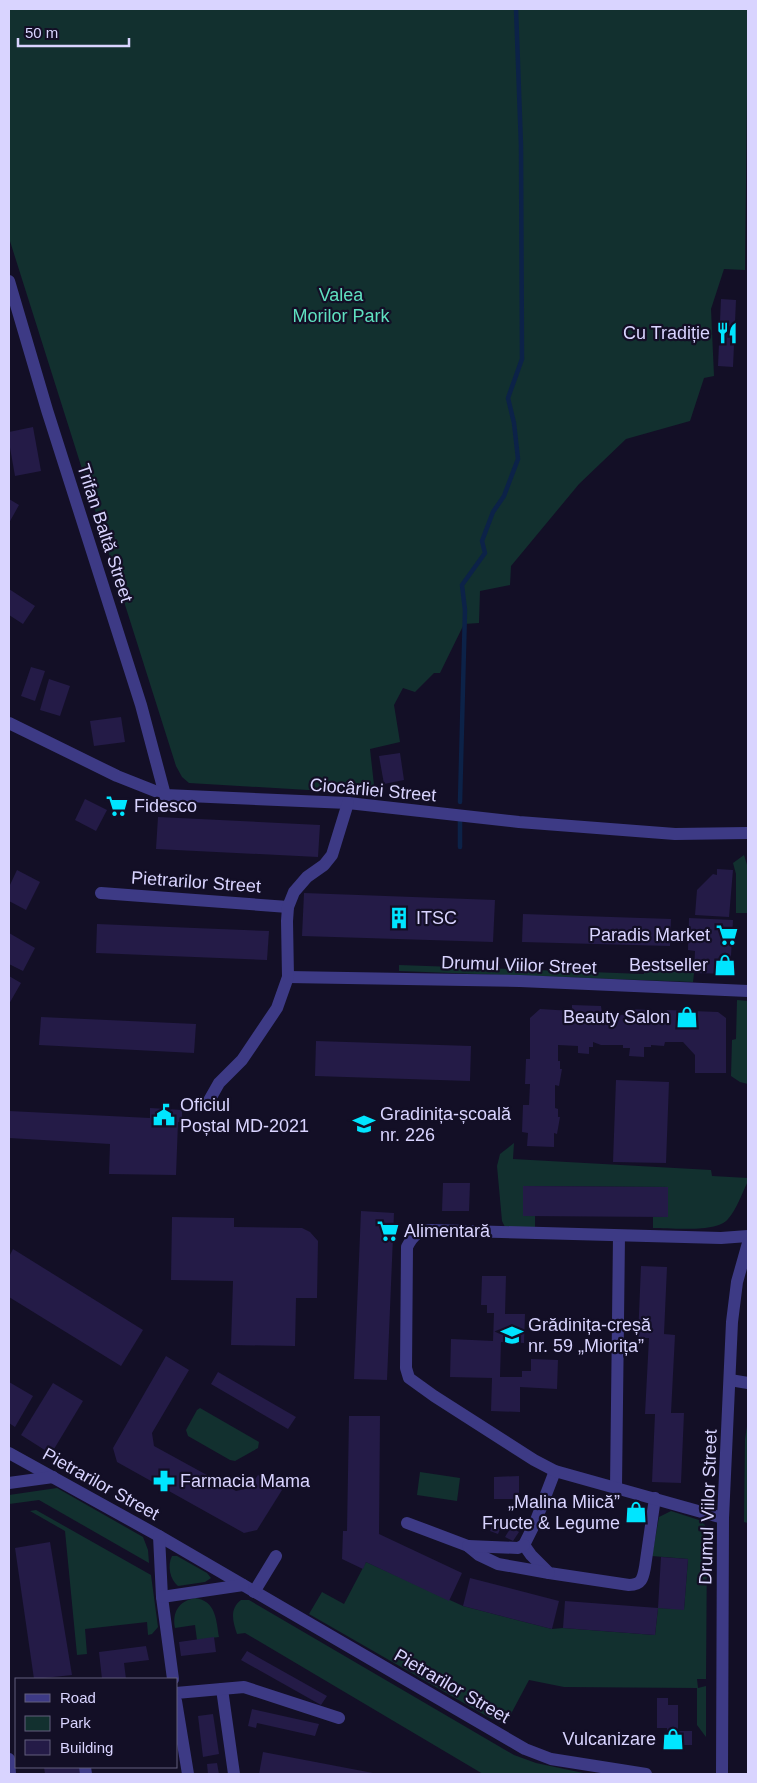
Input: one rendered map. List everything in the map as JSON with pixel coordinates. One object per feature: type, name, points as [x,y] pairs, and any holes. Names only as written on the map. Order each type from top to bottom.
[{"type":"street","name":"Trifan Baltă Street","points":[[9,281],[47,410],[141,705],[165,795]]},
{"type":"street","name":"Ciocârliei Street","points":[[9,724],[117,776],[165,795],[348,803],[558,825],[675,834],[748,833]]},
{"type":"street","points":[[206,1106],[219,1083],[242,1060],[277,1008],[288,977],[288,907],[294,892],[307,877],[324,865],[332,855],[348,803]]},
{"type":"street","name":"Pietrarilor Street","points":[[101,893],[288,907]]},
{"type":"street","name":"Drumul Viilor Street","points":[[288,977],[520,981],[748,991]]},
{"type":"street","points":[[723,1518],[555,1470],[534,1460],[410,1378],[406,1368],[407,1247],[414,1235],[421,1231],[431,1230],[720,1238],[748,1236]]},
{"type":"street","points":[[616,1487],[619,1236]]},
{"type":"street","name":"Drumul Viilor Street","points":[[722,1774],[723,1518],[732,1322],[737,1282],[748,1243]]},
{"type":"street","points":[[730,1380],[748,1383]]},
{"type":"street","name":"Pietrarilor Street","points":[[9,1453],[159,1536],[525,1749],[551,1759],[646,1774]]},
{"type":"street","points":[[468,1546],[518,1548],[524,1545],[535,1523],[555,1470]]},
{"type":"street","points":[[9,1484],[53,1477]]},
{"type":"street","points":[[407,1522],[468,1546],[479,1555],[498,1564],[636,1585],[643,1578],[655,1498]]},
{"type":"street","points":[[159,1536],[162,1597],[173,1678]]},
{"type":"street","points":[[524,1545],[528,1552],[550,1573]]},
{"type":"street","points":[[254,1592],[276,1556]]},
{"type":"street","points":[[162,1597],[242,1586]]},
{"type":"street","points":[[178,1693],[244,1687],[339,1718]]},
{"type":"street","points":[[222,1689],[234,1774]]},
{"type":"street","points":[[178,1713],[188,1774]]},
{"type":"street","points":[[9,1759],[10,1774]]},
{"type":"green space","name":"Valea Morilor Park","points":[[9,9],[748,9],[745,270],[724,269],[711,309],[714,376],[704,378],[690,421],[626,439],[579,484],[511,566],[510,585],[480,591],[479,623],[464,624],[440,673],[434,673],[415,692],[403,688],[394,705],[400,742],[370,749],[375,794],[189,783],[182,777],[176,766],[9,238]]},
{"type":"green space","points":[[744,855],[748,868],[748,913],[736,913],[736,874],[733,863]]},
{"type":"green space","points":[[399,965],[644,974],[644,970],[694,973],[693,982],[399,971]]},
{"type":"green space","points":[[737,1000],[748,1001],[748,1084],[740,1082],[731,1076],[732,1040],[736,1039]]},
{"type":"green space","points":[[514,1143],[513,1159],[711,1170],[712,1176],[748,1178],[748,1181],[737,1206],[728,1219],[714,1226],[704,1228],[653,1228],[653,1217],[668,1217],[668,1187],[523,1186],[523,1215],[535,1216],[535,1227],[505,1227],[502,1221],[497,1166],[500,1154]]},
{"type":"green space","points":[[200,1408],[259,1442],[258,1448],[235,1461],[188,1436],[186,1430]]},
{"type":"green space","points":[[748,1420],[748,1523],[744,1522],[745,1439]]},
{"type":"green space","points":[[420,1472],[460,1478],[457,1501],[417,1495]]},
{"type":"green space","points":[[57,1488],[143,1537],[148,1550],[149,1563],[39,1500],[9,1504],[9,1495]]},
{"type":"green space","points":[[36,1510],[151,1575],[158,1627],[152,1634],[148,1635],[147,1622],[85,1629],[87,1654],[77,1655],[65,1531],[30,1511]]},
{"type":"green space","points":[[671,1511],[699,1520],[705,1525],[707,1540],[706,1679],[697,1679],[698,1688],[706,1686],[706,1737],[697,1725],[697,1688],[564,1687],[529,1680],[505,1725],[309,1614],[322,1592],[344,1604],[366,1562],[463,1606],[552,1629],[563,1628],[655,1635],[658,1608],[684,1609],[688,1559],[652,1556],[659,1517]]},
{"type":"green space","points":[[172,1556],[177,1556],[207,1573],[211,1578],[205,1582],[178,1586],[170,1572]]},
{"type":"green space","points":[[189,1599],[202,1600],[211,1607],[216,1618],[219,1637],[197,1640],[195,1625],[175,1628],[174,1622],[178,1608]]},
{"type":"green space","points":[[241,1600],[249,1600],[514,1755],[536,1763],[588,1774],[483,1774],[245,1633],[237,1634],[233,1612]]},
{"type":"building","name":"Cu Tradiție","points":[[721,299],[736,300],[733,367],[718,366]]},
{"type":"building","points":[[33,427],[41,471],[15,476],[9,432]]},
{"type":"building","points":[[9,499],[19,505],[9,523]]},
{"type":"building","points":[[9,589],[35,606],[23,624],[9,615]]},
{"type":"building","points":[[31,667],[45,671],[35,701],[21,696]]},
{"type":"building","points":[[49,679],[70,686],[60,716],[40,710]]},
{"type":"building","points":[[121,717],[125,742],[94,746],[90,721]]},
{"type":"building","points":[[400,753],[404,780],[384,784],[379,756]]},
{"type":"building","points":[[85,799],[107,810],[96,831],[75,820]]},
{"type":"building","points":[[158,817],[320,825],[318,857],[156,849]]},
{"type":"building","points":[[717,869],[733,870],[729,917],[695,915],[697,890],[713,874],[717,875]]},
{"type":"building","points":[[17,870],[40,882],[26,910],[9,901],[9,887]]},
{"type":"building","name":"ITSC","points":[[304,893],[495,900],[493,942],[302,936]]},
{"type":"building","points":[[523,914],[671,919],[670,946],[522,942]]},
{"type":"building","points":[[689,918],[733,920],[730,974],[694,973],[695,951],[688,950]]},
{"type":"building","points":[[97,924],[269,931],[267,960],[96,953]]},
{"type":"building","points":[[9,933],[35,948],[23,971],[9,964]]},
{"type":"building","points":[[9,976],[21,983],[9,1004]]},
{"type":"building","points":[[572,1005],[601,1006],[602,1014],[627,1015],[627,1009],[651,1010],[650,1016],[666,1017],[667,1010],[718,1012],[726,1018],[726,1073],[695,1073],[695,1055],[683,1042],[665,1042],[664,1046],[651,1045],[651,1047],[644,1047],[644,1057],[629,1056],[630,1048],[623,1048],[623,1045],[601,1045],[593,1042],[593,1047],[589,1047],[589,1054],[578,1053],[578,1046],[558,1045],[558,1061],[560,1061],[560,1069],[562,1069],[559,1086],[555,1085],[555,1108],[558,1109],[558,1117],[560,1117],[557,1134],[554,1133],[554,1147],[527,1146],[528,1133],[522,1132],[523,1105],[529,1105],[530,1084],[525,1084],[526,1059],[530,1059],[530,1018],[540,1009],[572,1011]]},
{"type":"building","points":[[41,1017],[196,1024],[194,1053],[39,1045]]},
{"type":"building","points":[[316,1041],[471,1046],[470,1081],[315,1076]]},
{"type":"building","points":[[616,1080],[669,1082],[666,1163],[613,1162]]},
{"type":"building","points":[[150,1108],[182,1110],[182,1122],[178,1122],[176,1175],[109,1174],[110,1144],[9,1138],[9,1111],[150,1118]]},
{"type":"building","points":[[443,1183],[470,1183],[469,1211],[442,1211]]},
{"type":"building","points":[[523,1186],[668,1187],[668,1217],[523,1216]]},
{"type":"building","points":[[361,1211],[394,1213],[387,1380],[354,1379]]},
{"type":"building","points":[[172,1217],[234,1218],[234,1227],[302,1228],[310,1232],[318,1241],[317,1298],[296,1298],[295,1346],[231,1345],[233,1281],[171,1280]]},
{"type":"building","points":[[13,1249],[143,1330],[121,1366],[9,1297],[9,1257]]},
{"type":"building","points":[[641,1266],[667,1267],[664,1334],[675,1335],[671,1413],[684,1413],[681,1483],[652,1482],[655,1414],[645,1414],[649,1338],[638,1338]]},
{"type":"building","points":[[482,1276],[506,1276],[505,1314],[525,1314],[524,1343],[501,1342],[500,1377],[522,1377],[522,1371],[531,1371],[531,1359],[558,1360],[557,1389],[520,1387],[520,1412],[491,1411],[492,1378],[450,1377],[451,1339],[493,1341],[494,1313],[487,1313],[487,1305],[481,1305]]},
{"type":"building","points":[[166,1356],[189,1370],[152,1433],[154,1446],[236,1491],[249,1488],[258,1475],[282,1490],[257,1530],[244,1533],[117,1462],[113,1448]]},
{"type":"building","points":[[218,1372],[296,1417],[288,1429],[211,1384]]},
{"type":"building","points":[[9,1382],[33,1396],[15,1427],[9,1423]]},
{"type":"building","points":[[53,1383],[83,1401],[51,1454],[21,1435]]},
{"type":"building","points":[[349,1416],[380,1416],[379,1534],[462,1573],[449,1601],[366,1562],[363,1569],[342,1559],[343,1531],[347,1531]]},
{"type":"building","points":[[519,1476],[519,1499],[494,1499],[494,1477]]},
{"type":"building","points":[[634,1507],[641,1508],[639,1518],[632,1517]]},
{"type":"building","points":[[493,1523],[501,1527],[498,1534],[490,1531]]},
{"type":"building","points":[[511,1527],[519,1532],[513,1541],[505,1537]]},
{"type":"building","points":[[50,1542],[72,1675],[34,1678],[15,1548]]},
{"type":"building","points":[[661,1557],[688,1559],[684,1610],[658,1608]]},
{"type":"building","points":[[470,1578],[559,1601],[552,1629],[463,1606]]},
{"type":"building","points":[[565,1601],[658,1608],[655,1635],[563,1628]]},
{"type":"building","points":[[214,1637],[216,1652],[181,1656],[179,1642]]},
{"type":"building","points":[[146,1646],[149,1660],[124,1663],[126,1678],[102,1678],[99,1652]]},
{"type":"building","points":[[247,1651],[327,1696],[321,1705],[241,1660]]},
{"type":"building","points":[[657,1698],[668,1698],[668,1705],[678,1705],[678,1731],[692,1731],[692,1745],[668,1745],[667,1728],[657,1728]]},
{"type":"building","points":[[252,1709],[319,1724],[315,1736],[257,1723],[256,1728],[248,1726]]},
{"type":"building","points":[[213,1714],[219,1754],[203,1757],[198,1716]]},
{"type":"building","points":[[263,1752],[373,1773],[373,1774],[259,1774]]},
{"type":"building","points":[[217,1763],[219,1774],[208,1774],[207,1764]]},
{"type":"building","points":[[44,1768],[81,1768],[82,1774],[45,1774]]},
{"type":"waterway","points":[[460,802],[465,610],[462,585],[485,553],[482,541],[493,512],[504,496],[518,459],[514,423],[508,398],[522,359],[521,146],[516,9]]},
{"type":"waterway","points":[[460,816],[460,847]]},
{"type":"place","name":"Cu Tradiție","points":[[727,333]]},
{"type":"place","name":"Fidesco","points":[[117,806]]},
{"type":"place","name":"ITSC","points":[[399,918]]},
{"type":"place","name":"Paradis Market","points":[[727,935]]},
{"type":"place","name":"Bestseller","points":[[725,965]]},
{"type":"place","name":"Beauty Salon","points":[[687,1017]]},
{"type":"place","name":"Oficiul Poștal MD-2021","points":[[164,1115]]},
{"type":"place","name":"Gradinița-școală nr. 226","points":[[364,1124]]},
{"type":"place","name":"Alimentară","points":[[388,1231]]},
{"type":"place","name":"Grădinița-creșă nr. 59 „Miorița”","points":[[512,1335]]},
{"type":"place","name":"Farmacia Mama","points":[[164,1481]]},
{"type":"place","name":"„Malina Miică” Fructe & Legume","points":[[636,1512]]},
{"type":"place","name":"Vulcanizare","points":[[673,1739]]}]
